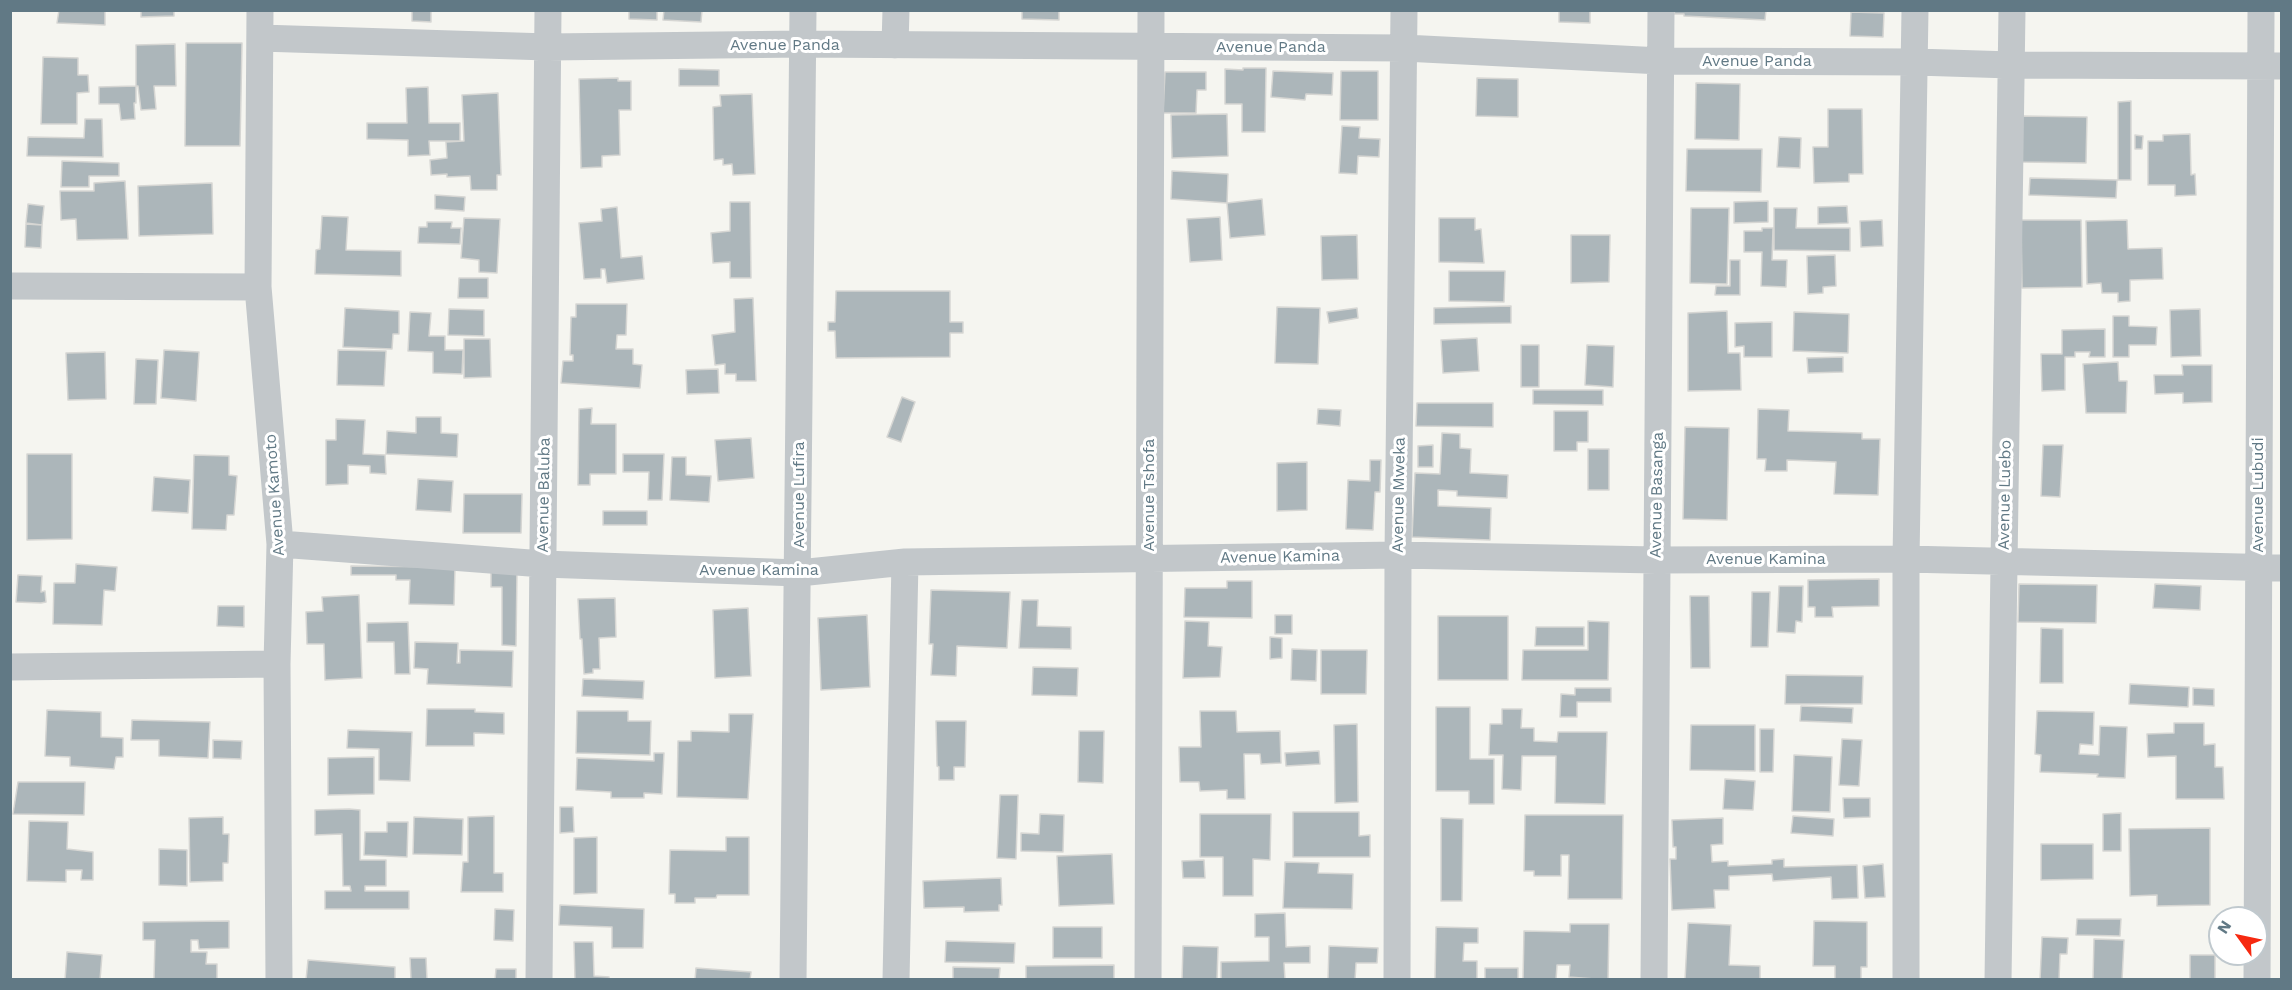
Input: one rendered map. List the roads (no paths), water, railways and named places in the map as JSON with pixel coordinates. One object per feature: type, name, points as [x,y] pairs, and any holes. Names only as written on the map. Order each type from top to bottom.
[{"type":"street","name":"Avenue Kamoto","points":[[260,10],[258,287],[280,544],[277,664],[279,980]]},
{"type":"street","name":"Avenue Baluba","points":[[539,980],[548,10]]},
{"type":"street","name":"Avenue Lufira","points":[[793,980],[799,573],[803,10]]},
{"type":"street","points":[[896,10],[896,45]]},
{"type":"street","name":"Avenue Tshofa","points":[[1148,980],[1151,10]]},
{"type":"street","name":"Avenue Mweka","points":[[1397,980],[1398,555],[1404,10]]},
{"type":"street","name":"Avenue Basanga","points":[[1654,980],[1661,10]]},
{"type":"street","points":[[1906,980],[1906,559],[1916,62],[1915,10]]},
{"type":"street","name":"Avenue Luebo","points":[[1998,980],[2012,10]]},
{"type":"street","name":"Avenue Lubudi","points":[[2257,980],[2270,568],[2271,66],[2261,10]]},
{"type":"street","name":"Avenue Panda","points":[[260,38],[548,47],[803,44],[1404,48],[1661,61],[2271,66]]},
{"type":"street","points":[[10,286],[258,287]]},
{"type":"street","name":"Avenue Kamina","points":[[280,544],[543,564],[799,573],[905,562],[1398,555],[1656,560],[1906,559],[2270,568]]},
{"type":"street","points":[[896,980],[905,562]]},
{"type":"street","points":[[10,667],[277,664]]}]
